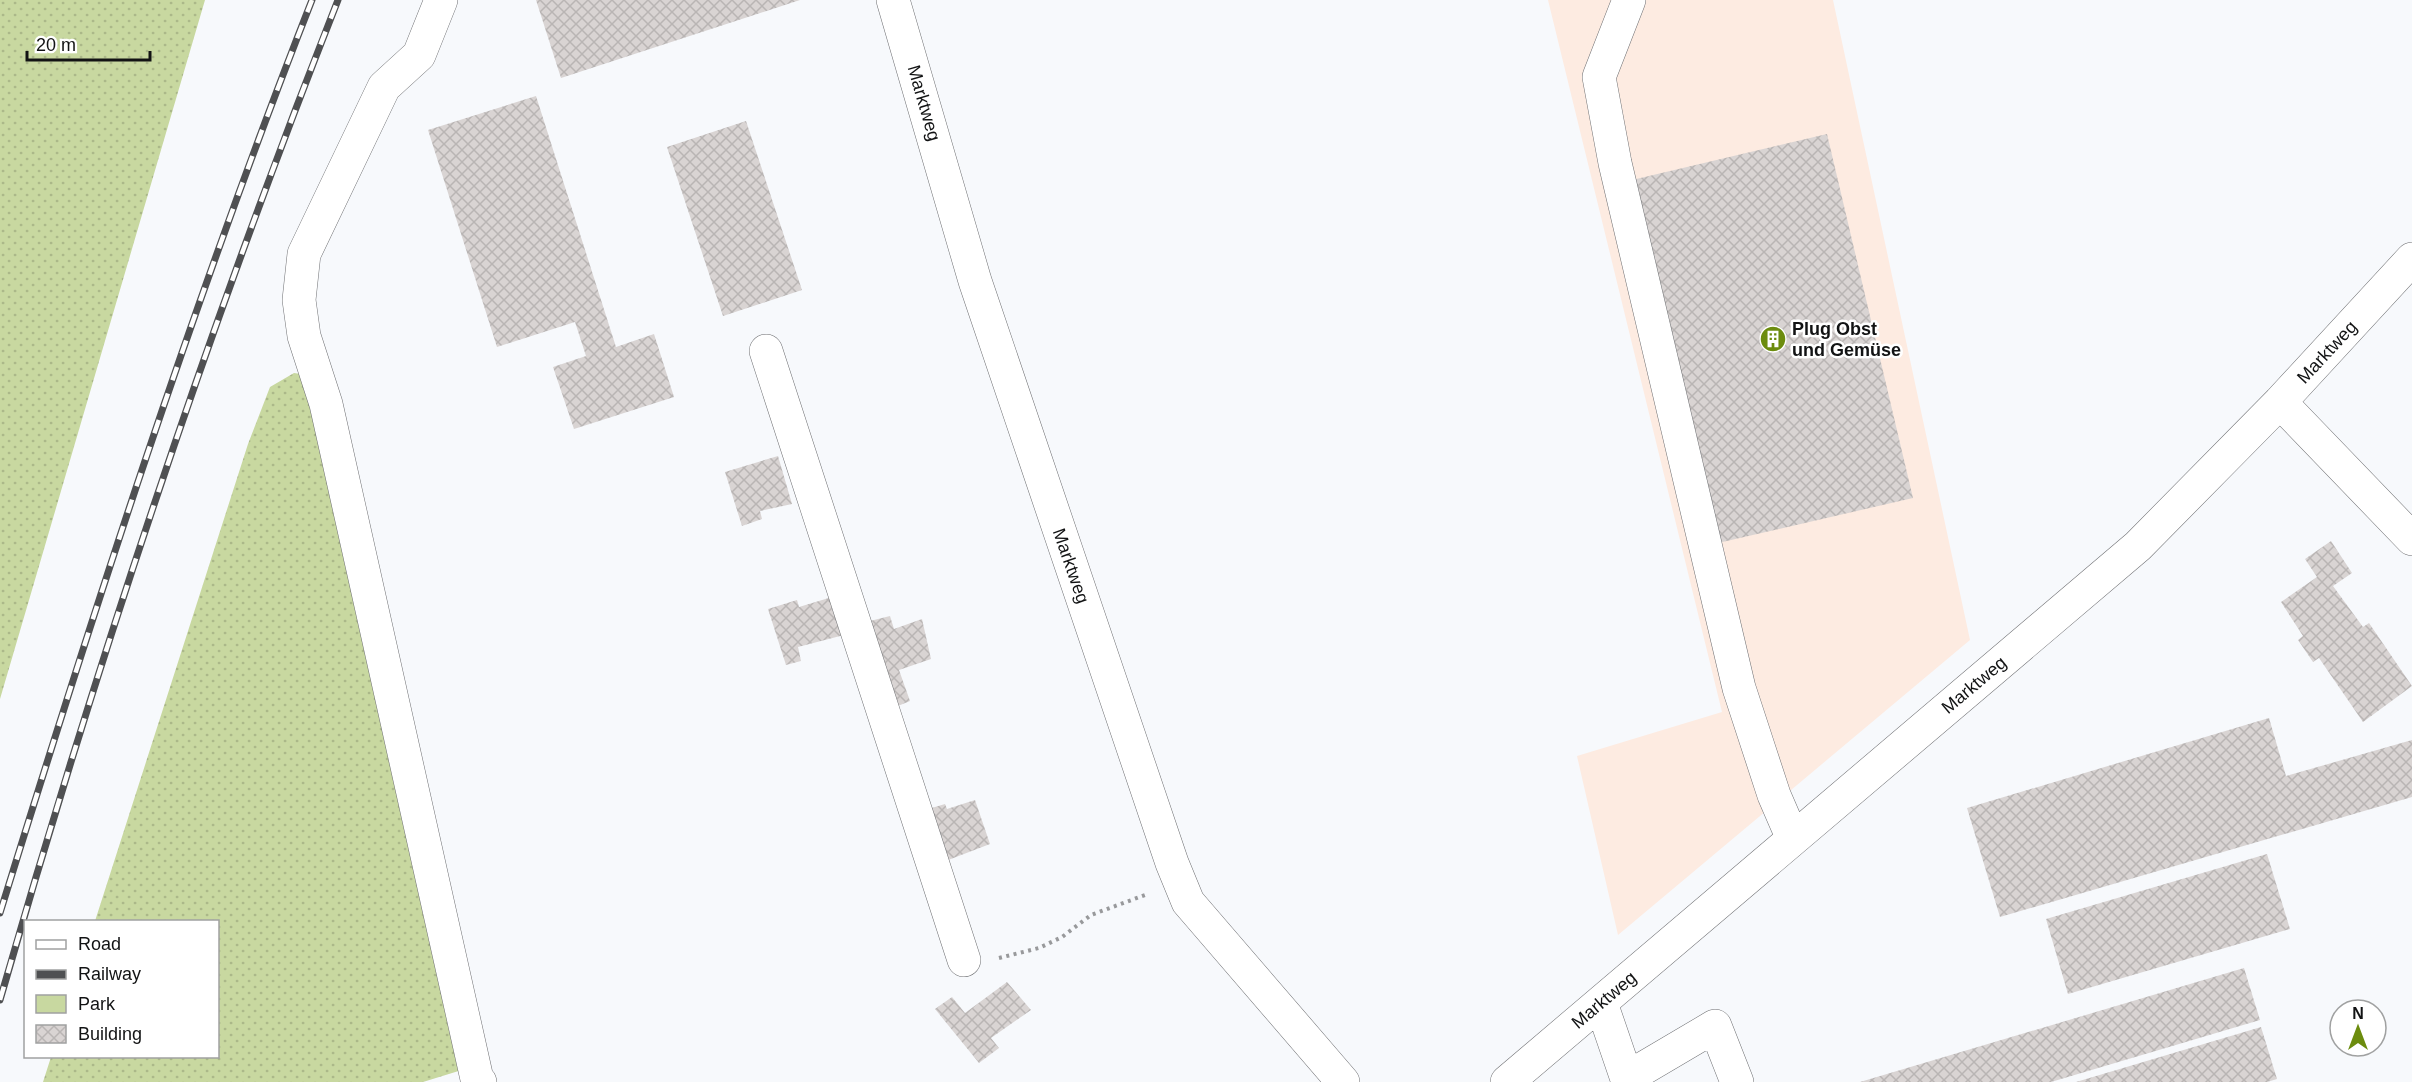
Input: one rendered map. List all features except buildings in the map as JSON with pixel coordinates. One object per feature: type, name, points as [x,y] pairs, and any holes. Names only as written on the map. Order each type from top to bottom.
[{"type":"street","points":[[441,0],[419,55],[384,87],[304,254],[299,300],[304,336],[326,404],[480,1082]]},
{"type":"street","name":"Marktweg","points":[[893,0],[975,281],[1188,902],[1343,1082]]},
{"type":"street","points":[[1629,0],[1599,77],[1615,163],[1739,688],[1774,795],[1793,839]]},
{"type":"street","name":"Marktweg","points":[[1508,1082],[2138,546],[2280,402],[2412,259]]},
{"type":"street","points":[[766,351],[964,960]]},
{"type":"street","points":[[2280,402],[2412,539]]},
{"type":"street","points":[[1601,1003],[1628,1080],[1715,1026],[1737,1082]]},
{"type":"path","points":[[964,960],[997,959],[1039,948],[1062,937],[1091,915],[1180,882]]},
{"type":"shaded area","points":[[1548,0],[1833,0],[1970,640],[1618,935],[1577,756],[1722,712]]},
{"type":"green space","points":[[0,0],[205,0],[0,699]]},
{"type":"green space","points":[[294,373],[322,377],[478,1065],[423,1082],[43,1082],[51,1058],[219,1058],[219,920],[95,920],[248,444],[270,387]]},
{"type":"railway","points":[[0,913],[147,454],[227,226],[312,0]]},
{"type":"railway","points":[[0,1000],[76,747],[157,496],[244,247],[338,0]]},
{"type":"place","name":"Plug Obst und Gemüse","points":[[1773,339]]}]
